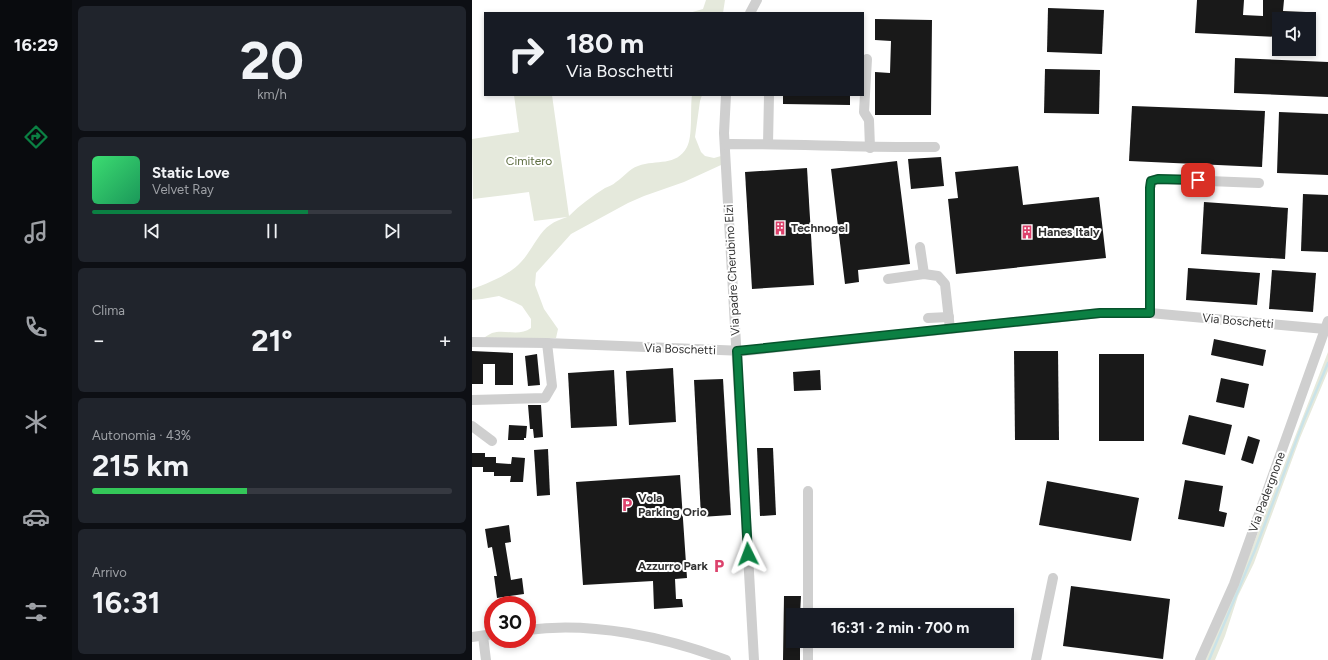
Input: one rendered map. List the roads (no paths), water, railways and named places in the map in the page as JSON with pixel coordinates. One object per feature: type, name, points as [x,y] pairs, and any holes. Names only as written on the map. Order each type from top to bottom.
[{"type":"street","points":[[751,12],[757,0]]},
{"type":"street","points":[[867,59],[864,112],[870,120],[870,148]]},
{"type":"street","name":"Via padre Cherubino Elzi","points":[[726,96],[724,133],[726,145],[754,660]]},
{"type":"street","points":[[768,144],[769,96]]},
{"type":"street","points":[[726,145],[768,144],[870,148],[935,147]]},
{"type":"street","points":[[1150,313],[1151,181],[1158,179],[1259,183]]},
{"type":"street","points":[[920,247],[924,274]]},
{"type":"street","points":[[888,279],[924,274],[938,276],[945,284],[950,329]]},
{"type":"street","name":"Via Boschetti","points":[[472,342],[547,343],[737,351],[1100,313],[1150,313],[1326,325]]},
{"type":"street","points":[[928,318],[949,317]]},
{"type":"street","name":"Via Padergnone","points":[[1200,660],[1234,584],[1326,325]]},
{"type":"street","points":[[472,400],[545,398],[552,386],[547,343]]},
{"type":"street","points":[[472,426],[492,441]]},
{"type":"street","points":[[808,491],[808,608]]},
{"type":"street","points":[[1036,660],[1053,578]]},
{"type":"street","points":[[536,629],[579,628],[639,634],[721,659]]},
{"type":"street","points":[[472,637],[484,636]]},
{"type":"street","points":[[486,660],[487,648]]},
{"type":"street","points":[[808,648],[808,660]]},
{"type":"waterway","points":[[1209,660],[1255,550],[1304,420],[1328,363]]},
{"type":"place","name":"Technogel","points":[[780,228]]},
{"type":"place","name":"Hanes Italy","points":[[1027,232]]},
{"type":"place","name":"Vola Parking Orio","points":[[627,505]]},
{"type":"place","name":"Azzurro Park","points":[[719,566]]},
{"type":"park label","name":"Cimitero","points":[[529,161]]}]
